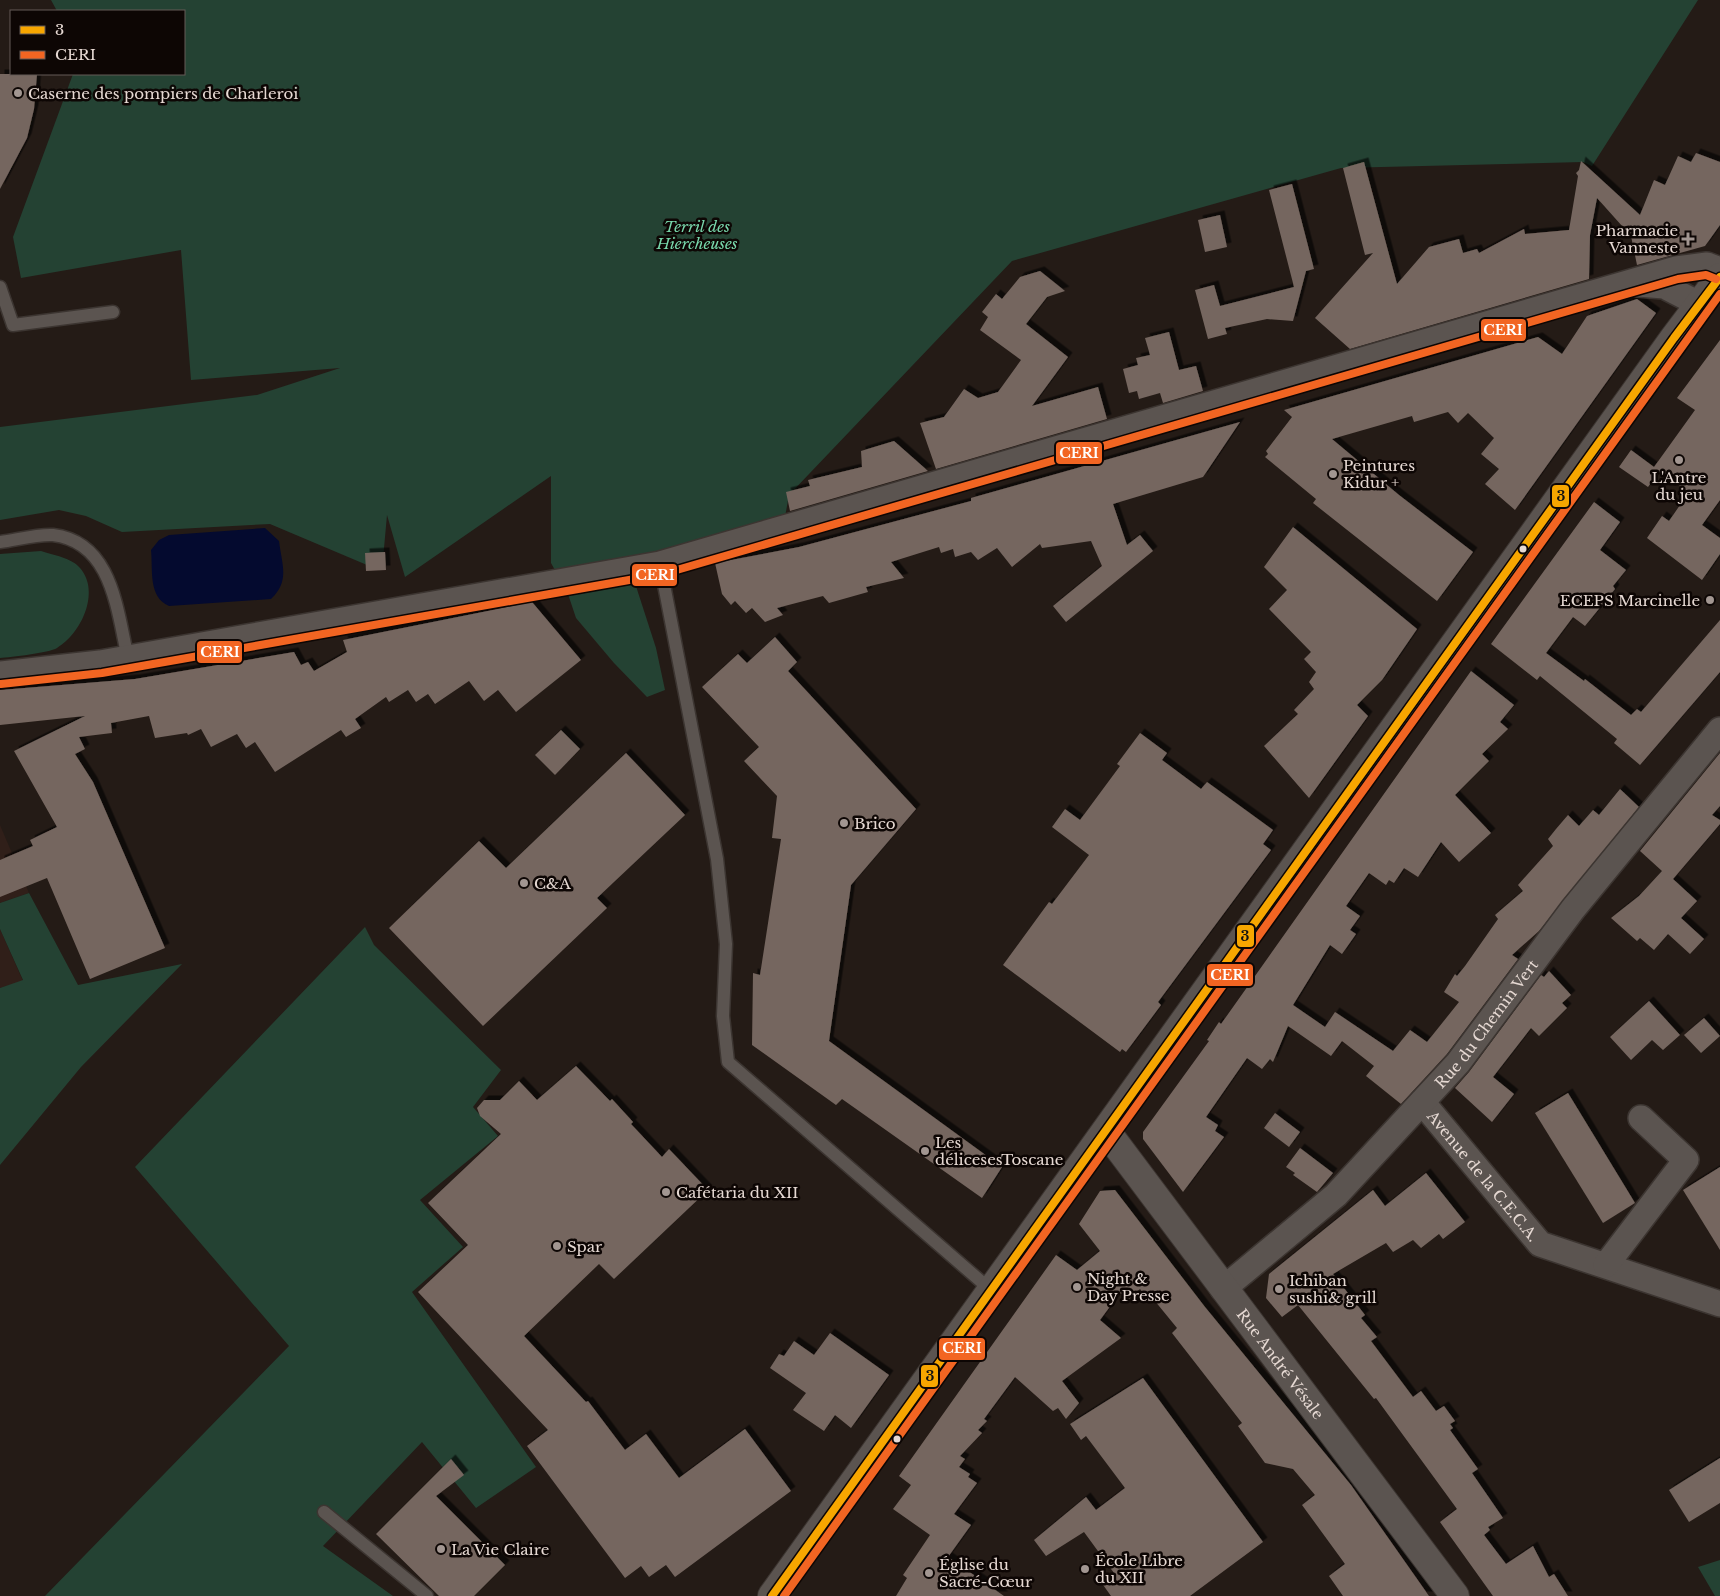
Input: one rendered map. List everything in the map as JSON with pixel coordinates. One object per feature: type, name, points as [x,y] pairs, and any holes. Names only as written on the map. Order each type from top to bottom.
[{"type":"main road","points":[[772,1596],[1720,277]]},
{"type":"main road","name":"Rue André Vésale","points":[[1106,1131],[1222,1289],[1455,1596]]},
{"type":"street","points":[[0,674],[128,658],[660,564],[1676,269],[1707,265],[1720,270]]},
{"type":"street","points":[[1628,284],[1664,286],[1699,304]]},
{"type":"street","name":"Rue du Chemin Vert","points":[[1222,1289],[1336,1195],[1458,1063],[1573,909],[1720,730]]},
{"type":"street","name":"Avenue de la C.E.C.A.","points":[[1422,1102],[1540,1244],[1720,1304]]},
{"type":"street","points":[[1606,1265],[1686,1160],[1641,1118]]},
{"type":"lane","points":[[0,287],[12,325],[113,312]]},
{"type":"lane","points":[[0,542],[51,535],[72,539],[92,554],[107,573],[128,658]]},
{"type":"lane","points":[[660,564],[717,860],[726,944],[723,1016],[728,1062],[992,1291]]},
{"type":"lane","points":[[324,1512],[427,1596]]},
{"type":"shaded area","points":[[0,825],[29,893],[0,903]]},
{"type":"shaded area","points":[[0,929],[23,981],[0,988]]},
{"type":"green space","name":"Terril des Hiercheuses","points":[[51,0],[1698,0],[1592,166],[1583,162],[1341,168],[1012,261],[789,495],[783,528],[561,581],[551,563],[551,476],[405,577],[387,515],[383,559],[367,565],[270,524],[122,532],[86,516],[59,510],[0,520],[0,427],[257,395],[340,368],[191,380],[181,250],[21,278],[13,237],[73,75],[185,75],[185,10],[56,10]]},
{"type":"green space","points":[[41,551],[67,559],[80,568],[86,578],[89,589],[85,612],[74,633],[57,648],[38,653],[0,658],[0,554]]},
{"type":"green space","points":[[634,580],[656,648],[665,690],[647,697],[614,663],[576,618],[568,594]]},
{"type":"green space","points":[[29,893],[78,985],[182,964],[81,1067],[0,1165],[0,988],[23,980],[0,929],[0,903]]},
{"type":"green space","points":[[365,927],[374,945],[501,1070],[473,1107],[498,1136],[420,1200],[463,1247],[412,1292],[536,1467],[476,1508],[422,1442],[323,1546],[393,1596],[45,1596],[289,1346],[135,1167]]},
{"type":"green space","points":[[1720,1560],[1720,1596],[1715,1596],[1698,1567]]},
{"type":"water","points":[[265,528],[279,541],[283,565],[281,586],[271,599],[169,606],[162,602],[153,582],[151,550],[159,540],[169,535]]},
{"type":"building","name":"Caserne des pompiers de Charleroi","points":[[0,74],[37,75],[34,109],[27,138],[0,189]]},
{"type":"building","points":[[1696,153],[1720,162],[1720,225],[1705,246],[1637,265],[1631,236],[1597,198],[1590,235],[1589,279],[1350,349],[1315,318],[1373,253],[1365,255],[1343,168],[1364,162],[1397,284],[1429,247],[1459,239],[1463,253],[1477,249],[1479,253],[1524,229],[1525,234],[1569,230],[1578,176],[1576,173],[1579,170],[1581,161],[1640,215],[1654,180],[1665,185],[1678,156],[1691,162]]},
{"type":"building","points":[[1292,184],[1314,269],[1306,271],[1293,321],[1267,319],[1225,328],[1227,334],[1208,339],[1195,290],[1214,285],[1220,306],[1294,287],[1269,190]]},
{"type":"building","points":[[1220,215],[1227,247],[1205,252],[1198,220]]},
{"type":"building","points":[[1040,271],[1065,291],[1047,297],[1026,324],[1068,357],[1032,406],[1098,387],[1107,419],[936,469],[920,423],[944,417],[964,389],[978,398],[998,392],[1021,360],[980,330],[988,317],[982,312],[996,294],[1002,299],[1020,277]]},
{"type":"building","points":[[1637,299],[1656,313],[1515,510],[1485,484],[1499,469],[1481,454],[1494,438],[1468,413],[1458,423],[1448,412],[1414,422],[1412,416],[1332,439],[1399,495],[1473,552],[1437,601],[1313,503],[1316,499],[1265,457],[1268,454],[1266,451],[1292,417],[1284,410],[1538,337],[1562,354],[1587,316]]},
{"type":"building","points":[[1169,332],[1179,370],[1196,366],[1203,391],[1163,403],[1160,393],[1139,399],[1137,391],[1129,393],[1123,369],[1138,365],[1136,358],[1150,355],[1145,338]]},
{"type":"building","points":[[1720,340],[1720,500],[1702,525],[1720,538],[1720,554],[1702,580],[1647,538],[1662,516],[1669,521],[1689,492],[1659,472],[1648,487],[1619,467],[1631,450],[1654,467],[1695,410],[1677,398]]},
{"type":"building","points":[[1240,422],[1203,477],[1113,504],[1127,545],[1140,535],[1153,551],[1066,622],[1053,606],[1102,566],[1091,541],[1042,548],[1040,544],[1012,567],[997,548],[978,560],[971,552],[955,557],[953,549],[941,553],[939,547],[891,562],[904,578],[866,587],[868,592],[829,603],[823,596],[777,608],[783,615],[765,622],[752,608],[746,613],[735,601],[731,605],[722,594],[715,563],[799,547],[971,501],[971,498]]},
{"type":"building","points":[[894,441],[928,471],[790,511],[786,492],[810,486],[808,480],[862,467],[861,451]]},
{"type":"building","points":[[1594,502],[1620,522],[1600,550],[1626,570],[1613,586],[1615,589],[1585,626],[1573,617],[1546,653],[1584,681],[1585,679],[1631,715],[1637,709],[1641,712],[1720,620],[1720,672],[1640,765],[1614,743],[1617,739],[1540,676],[1537,680],[1491,644]]},
{"type":"building","points":[[1293,527],[1417,629],[1382,680],[1357,705],[1368,716],[1309,798],[1264,746],[1298,714],[1294,710],[1314,689],[1309,682],[1316,672],[1304,659],[1311,652],[1269,609],[1287,590],[1264,567]]},
{"type":"building","points":[[385,552],[386,570],[366,571],[365,553]]},
{"type":"building","points":[[532,602],[581,660],[516,712],[498,690],[484,701],[469,681],[435,704],[428,694],[416,702],[408,690],[389,702],[386,697],[355,719],[361,728],[346,737],[341,730],[275,772],[255,742],[246,748],[237,734],[211,747],[201,729],[188,735],[187,733],[155,738],[149,716],[111,723],[112,733],[79,737],[85,749],[75,754],[93,782],[165,948],[90,979],[47,878],[0,897],[0,860],[33,846],[30,840],[57,827],[14,751],[85,716],[0,725],[0,690],[135,679],[294,652],[301,665],[308,662],[314,671],[347,652],[343,640]]},
{"type":"building","name":"Brico","points":[[775,637],[797,662],[788,671],[916,809],[851,885],[829,1041],[1002,1167],[982,1198],[842,1099],[836,1105],[752,1045],[753,973],[760,975],[781,839],[772,838],[777,796],[744,761],[759,747],[702,687],[738,654],[747,663]]},
{"type":"building","points":[[1471,671],[1514,705],[1500,722],[1508,729],[1482,754],[1489,761],[1455,795],[1491,833],[1459,862],[1441,842],[1418,877],[1404,868],[1394,883],[1389,880],[1386,885],[1369,873],[1346,906],[1360,916],[1350,930],[1356,934],[1342,954],[1330,945],[1293,1005],[1325,1027],[1335,1012],[1393,1051],[1410,1030],[1427,1042],[1459,1002],[1444,992],[1455,974],[1457,976],[1465,966],[1498,919],[1495,915],[1523,891],[1518,885],[1553,846],[1548,839],[1568,815],[1579,826],[1593,810],[1599,815],[1620,789],[1639,807],[1539,931],[1512,955],[1518,959],[1447,1054],[1401,1104],[1366,1076],[1374,1066],[1342,1041],[1331,1056],[1288,1026],[1273,1062],[1270,1059],[1262,1069],[1247,1058],[1206,1117],[1218,1125],[1215,1131],[1224,1137],[1183,1192],[1143,1139],[1143,1132],[1209,1041],[1207,1040],[1219,1022],[1221,1024]]},
{"type":"building","points":[[561,730],[580,749],[555,775],[535,755]]},
{"type":"building","points":[[1140,733],[1167,753],[1162,760],[1201,789],[1207,782],[1273,830],[1263,844],[1271,850],[1158,1002],[1161,1005],[1126,1052],[1122,1049],[1120,1052],[1003,965],[1049,902],[1052,904],[1089,855],[1052,827],[1065,809],[1080,820],[1120,766],[1117,764]]},
{"type":"building","points":[[626,753],[685,815],[597,898],[607,908],[483,1026],[389,928],[479,841],[506,868]]},
{"type":"building","points":[[1720,753],[1720,806],[1712,815],[1720,820],[1720,824],[1673,879],[1697,901],[1681,918],[1704,939],[1690,954],[1668,934],[1654,950],[1640,938],[1637,941],[1611,918],[1639,896],[1662,871],[1640,851]]},
{"type":"building","points":[[1549,971],[1571,995],[1562,1003],[1567,1008],[1539,1036],[1531,1028],[1493,1077],[1514,1094],[1492,1122],[1455,1088],[1541,975],[1544,977]]},
{"type":"building","points":[[1649,1001],[1680,1035],[1663,1050],[1652,1040],[1631,1060],[1610,1037]]},
{"type":"building","points":[[1704,1018],[1720,1036],[1701,1053],[1684,1035]]},
{"type":"building","name":"Spar","points":[[576,1066],[610,1101],[612,1099],[633,1122],[631,1124],[662,1157],[669,1149],[708,1190],[614,1279],[599,1264],[524,1336],[586,1402],[588,1401],[625,1450],[646,1434],[679,1478],[745,1429],[791,1491],[675,1577],[666,1565],[649,1577],[641,1566],[625,1578],[527,1446],[548,1430],[418,1292],[468,1245],[428,1203],[501,1134],[480,1116],[477,1108],[484,1100],[500,1100],[519,1081],[537,1100]]},
{"type":"building","points":[[1568,1093],[1635,1203],[1603,1223],[1535,1113]]},
{"type":"building","points":[[1275,1113],[1300,1132],[1289,1147],[1264,1128]]},
{"type":"building","points":[[1300,1148],[1333,1173],[1317,1192],[1293,1175],[1295,1173],[1286,1167]]},
{"type":"building","points":[[1720,1167],[1720,1250],[1683,1190]]},
{"type":"building","points":[[1426,1173],[1465,1222],[1443,1239],[1439,1234],[1421,1248],[1413,1240],[1393,1252],[1386,1243],[1333,1274],[1365,1315],[1361,1318],[1377,1337],[1371,1341],[1413,1397],[1421,1391],[1436,1411],[1444,1406],[1455,1421],[1450,1424],[1453,1428],[1450,1430],[1478,1469],[1472,1473],[1503,1518],[1488,1527],[1490,1530],[1484,1535],[1506,1564],[1533,1546],[1549,1577],[1554,1574],[1568,1596],[1493,1596],[1440,1522],[1457,1509],[1376,1398],[1374,1399],[1298,1305],[1282,1317],[1266,1298],[1269,1274],[1373,1190],[1385,1206]]},
{"type":"building","points":[[1115,1190],[1205,1307],[1351,1485],[1429,1596],[1343,1596],[1329,1576],[1345,1564],[1302,1505],[1315,1495],[1293,1469],[1265,1463],[1238,1426],[1242,1423],[1172,1333],[1177,1328],[1150,1295],[1147,1298],[1140,1289],[1129,1299],[1120,1293],[1100,1320],[1121,1338],[1062,1381],[1079,1403],[1066,1419],[1058,1408],[1053,1411],[1015,1377],[984,1419],[987,1421],[978,1430],[982,1433],[960,1456],[965,1459],[959,1467],[970,1474],[968,1477],[977,1483],[954,1514],[971,1525],[948,1557],[1004,1596],[896,1596],[907,1578],[903,1575],[930,1535],[893,1509],[911,1485],[899,1476],[1056,1255],[1077,1270],[1100,1251],[1079,1224],[1100,1191]]},
{"type":"building","points":[[830,1333],[889,1375],[851,1428],[835,1415],[824,1431],[793,1410],[806,1393],[770,1368],[779,1354],[784,1356],[794,1341],[814,1355]]},
{"type":"building","points":[[1143,1378],[1263,1542],[1190,1596],[1111,1596],[1101,1582],[1114,1573],[1084,1532],[1046,1556],[1034,1540],[1086,1497],[1096,1510],[1125,1488],[1086,1436],[1081,1440],[1070,1424]]},
{"type":"building","points":[[1720,1458],[1720,1503],[1689,1522],[1669,1490]]},
{"type":"building","name":"La Vie Claire","points":[[451,1459],[464,1475],[436,1496],[505,1565],[474,1596],[439,1596],[376,1534]]},
{"type":"transit line","name":"CERI","points":[[1,684],[102,673],[663,574],[1678,279],[1706,275],[1716,279]]},
{"type":"transit line","name":"3","points":[[772,1596],[1674,338],[1720,277]]},
{"type":"transit line","name":"CERI","points":[[784,1596],[1720,294]]},
{"type":"place","name":"Caserne des pompiers de Charleroi","points":[[18,93]]},
{"type":"place","name":"Pharmacie Vanneste","points":[[1688,239]]},
{"type":"place","name":"L'Antre du jeu","points":[[1679,460]]},
{"type":"place","name":"Peintures Kidur +","points":[[1333,474]]},
{"type":"place","name":"ECEPS Marcinelle","points":[[1710,600]]},
{"type":"place","name":"Brico","points":[[844,823]]},
{"type":"place","name":"C&A","points":[[524,883]]},
{"type":"place","name":"Les délicesesToscane","points":[[925,1151]]},
{"type":"place","name":"Cafétaria du XII","points":[[666,1192]]},
{"type":"place","name":"Spar","points":[[557,1246]]},
{"type":"place","name":"Night & Day Presse","points":[[1077,1287]]},
{"type":"place","name":"Ichiban sushi& grill","points":[[1279,1289]]},
{"type":"place","name":"La Vie Claire","points":[[441,1549]]},
{"type":"place","name":"École Libre du XII","points":[[1085,1569]]},
{"type":"place","name":"Église du Sacré-Cœur","points":[[929,1573]]}]
